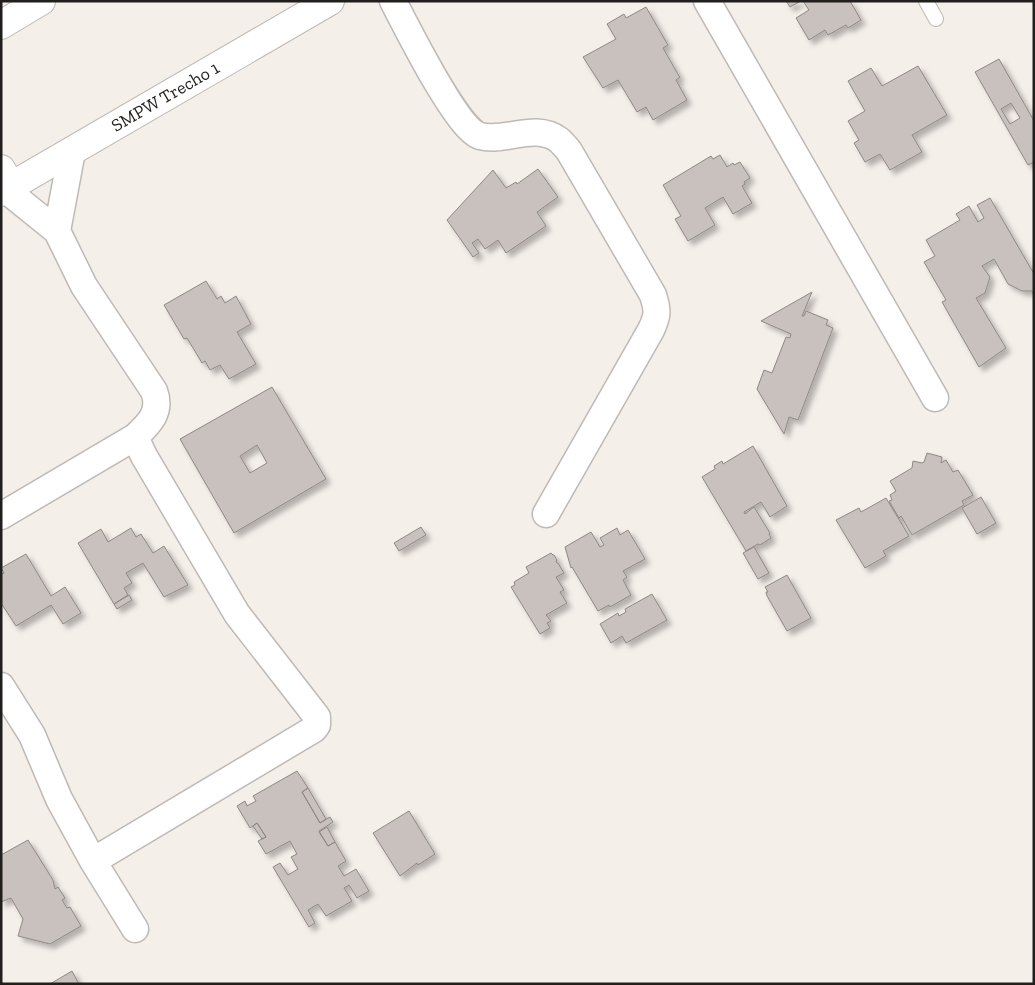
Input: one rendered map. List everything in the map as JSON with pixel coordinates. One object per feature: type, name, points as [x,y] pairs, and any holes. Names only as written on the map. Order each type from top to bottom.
[{"type":"main road","points":[[1,24],[41,1]]},
{"type":"main road","name":"SMPW Trecho 1","points":[[5,184],[72,151],[330,1]]},
{"type":"street","points":[[393,1],[451,104],[473,132],[479,136],[488,137],[530,132],[546,134],[558,140],[569,151],[653,295],[657,307],[657,317],[651,330],[546,514]]},
{"type":"street","points":[[707,1],[935,398]]},
{"type":"street","points":[[57,231],[72,151]]},
{"type":"street","points":[[1,516],[135,437],[144,428],[158,405],[154,391],[84,286],[57,231],[5,184]]},
{"type":"street","points":[[93,861],[314,729],[318,721],[317,717],[237,614],[150,468],[135,437]]},
{"type":"street","points":[[1,686],[32,735],[59,799],[93,861],[135,929]]},
{"type":"lane","points":[[926,1],[936,19]]},
{"type":"building","points":[[786,1],[801,1],[790,7]]},
{"type":"building","points":[[803,1],[850,1],[861,20],[848,28],[846,25],[828,35],[825,30],[809,40],[796,18],[809,10]]},
{"type":"building","points":[[646,7],[668,45],[663,48],[680,77],[676,80],[687,100],[653,120],[646,107],[637,112],[618,80],[603,88],[583,57],[616,39],[607,24],[624,14],[626,18]]},
{"type":"building","points":[[999,59],[1034,121],[1034,162],[1028,165],[975,72]],"holes":[[[1011,103],[1020,118],[1010,124],[1001,109]]]},
{"type":"building","points":[[918,66],[947,115],[912,135],[922,152],[890,170],[880,154],[865,162],[854,143],[859,140],[848,121],[865,111],[848,81],[871,68],[882,86]]},
{"type":"building","points":[[720,155],[727,167],[733,163],[734,165],[740,162],[750,178],[742,186],[752,203],[733,214],[723,197],[705,208],[715,225],[688,241],[675,219],[681,216],[663,185],[711,156],[713,159]]},
{"type":"building","points":[[538,169],[558,197],[537,212],[546,226],[506,253],[498,240],[485,249],[478,239],[472,243],[479,253],[473,257],[447,220],[493,170],[506,188],[516,182],[517,184]]},
{"type":"building","points":[[990,198],[1034,274],[1034,296],[1032,291],[1022,291],[1008,284],[994,259],[982,266],[990,277],[985,293],[976,298],[1006,348],[979,367],[942,302],[946,300],[924,262],[935,256],[926,240],[960,220],[956,214],[969,206],[978,222],[984,218],[977,205]]},
{"type":"building","points":[[206,281],[217,299],[221,296],[225,303],[236,296],[251,324],[237,332],[256,364],[229,379],[220,365],[210,370],[205,361],[202,363],[187,338],[184,339],[164,305]]},
{"type":"building","points":[[812,292],[802,316],[804,316],[806,311],[828,320],[826,325],[833,328],[798,420],[789,417],[784,434],[757,389],[764,370],[772,373],[786,337],[790,338],[791,334],[761,321]]},
{"type":"building","points":[[272,387],[326,479],[234,533],[180,439]],"holes":[[[257,445],[267,463],[250,473],[240,456]]]},
{"type":"building","points":[[753,446],[787,506],[770,517],[761,502],[744,512],[745,514],[754,507],[770,533],[771,538],[746,551],[702,477],[715,469],[714,466],[722,461],[723,464]]},
{"type":"building","points":[[927,453],[942,457],[941,463],[946,460],[953,472],[958,470],[973,495],[962,501],[964,505],[912,535],[901,516],[899,518],[889,501],[892,500],[890,495],[896,491],[890,481],[912,468],[913,461],[924,462]]},
{"type":"building","points":[[981,497],[996,523],[977,534],[962,508]]},
{"type":"building","points":[[886,498],[909,536],[883,551],[886,556],[865,568],[836,520],[859,508],[861,512]]},
{"type":"building","points":[[421,527],[426,535],[399,551],[394,543]]},
{"type":"building","points":[[131,528],[136,537],[141,534],[153,553],[164,546],[188,585],[164,597],[143,563],[126,573],[132,583],[124,588],[128,595],[114,604],[78,543],[101,529],[108,542]]},
{"type":"building","points":[[617,528],[620,535],[628,530],[645,559],[623,571],[627,577],[623,580],[631,595],[610,607],[609,605],[598,611],[571,568],[565,547],[591,532],[600,547],[604,545],[600,538]]},
{"type":"building","points":[[754,547],[769,573],[758,579],[743,553]]},
{"type":"building","points":[[551,553],[564,573],[556,577],[564,590],[560,592],[567,603],[546,615],[551,621],[547,623],[550,628],[540,634],[511,587],[515,585],[514,582],[529,573],[526,567]]},
{"type":"building","points":[[26,554],[51,596],[65,587],[81,613],[63,624],[51,605],[16,626],[1,603],[1,574],[4,573],[1,568]]},
{"type":"building","points":[[787,575],[811,618],[787,631],[767,596],[766,592],[768,592],[765,587]]},
{"type":"building","points":[[652,594],[667,620],[626,643],[622,636],[611,643],[600,624],[618,613],[619,616],[626,612],[625,609]]},
{"type":"building","points":[[129,595],[132,600],[117,609],[114,604]]},
{"type":"building","points":[[297,771],[308,788],[302,792],[320,823],[330,817],[333,822],[319,831],[328,846],[335,842],[346,861],[338,866],[344,876],[356,869],[369,891],[357,898],[349,885],[344,888],[352,901],[326,916],[318,904],[308,910],[315,923],[309,927],[273,867],[280,863],[288,875],[298,869],[291,857],[297,854],[290,841],[266,854],[258,841],[266,837],[257,823],[250,828],[237,806],[245,801],[247,806],[256,801],[253,796]]},
{"type":"building","points":[[308,788],[326,819],[320,823],[302,792]]},
{"type":"building","points":[[409,811],[435,854],[418,865],[417,863],[400,876],[373,833]]},
{"type":"building","points":[[257,823],[266,837],[262,839],[253,826]]},
{"type":"building","points":[[327,827],[335,842],[328,846],[319,832]]},
{"type":"building","points":[[28,840],[53,880],[55,889],[58,887],[65,898],[62,900],[67,908],[70,907],[81,926],[50,944],[18,936],[23,919],[11,898],[1,902],[1,855]]},
{"type":"building","points":[[72,971],[79,984],[50,984]]}]
